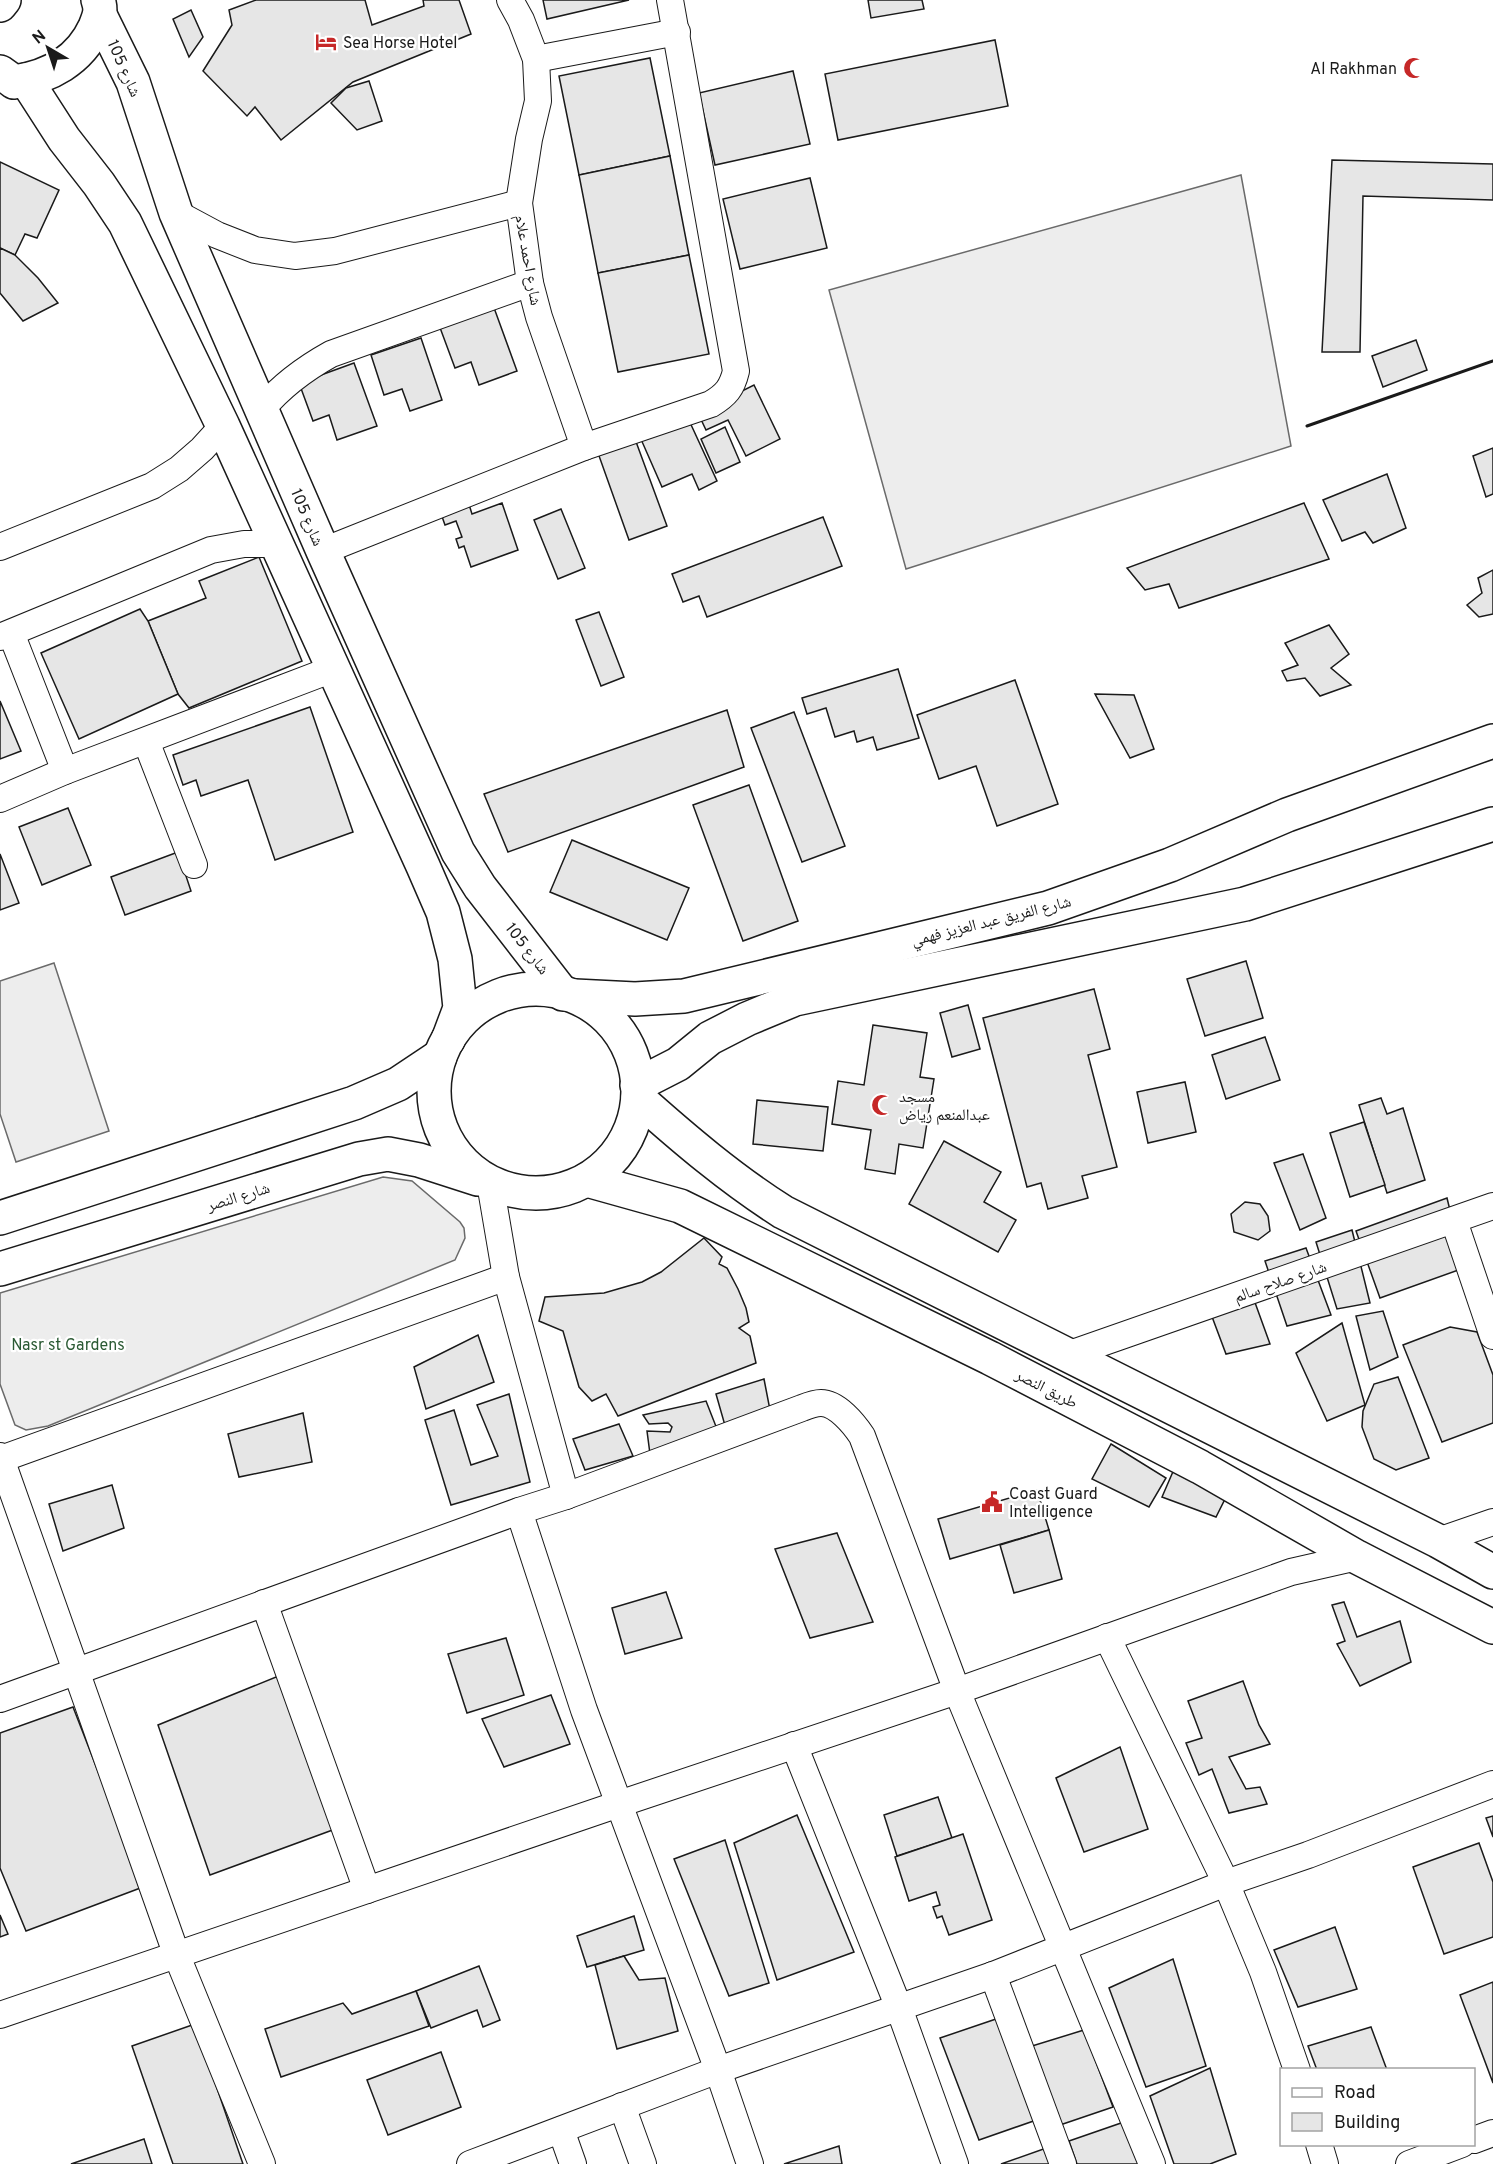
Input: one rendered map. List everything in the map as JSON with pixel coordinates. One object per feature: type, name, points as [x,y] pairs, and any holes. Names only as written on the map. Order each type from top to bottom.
[{"type":"main road","points":[[0,5],[4,0]]},
{"type":"main road","points":[[10,80],[46,74],[64,64],[86,42],[100,5]]},
{"type":"main road","name":"شارع 105","points":[[100,5],[133,82],[176,213],[323,551],[458,852],[480,887],[569,995]]},
{"type":"main road","points":[[0,1218],[354,1103],[398,1084],[444,1048],[471,1012],[502,994],[538,989],[569,995],[602,1012],[623,1036],[635,1065],[638,1091],[636,1114],[625,1140],[609,1162],[587,1180],[554,1192],[519,1192],[484,1181],[460,1160],[441,1129],[434,1093],[444,1048],[460,1008],[455,959],[443,912],[224,426],[126,223],[64,139],[10,80]]},
{"type":"main road","name":"شارع الفريق عبد العزيز فهمي","points":[[569,995],[635,999],[684,996],[1048,908],[1170,865],[1287,815],[1493,741]]},
{"type":"main road","name":"شارع الفريق عبد العزيز فهمي","points":[[638,1091],[678,1064],[710,1038],[747,1019],[795,999],[1245,904],[1493,825]]},
{"type":"main road","points":[[638,1091],[678,1134],[749,1190],[783,1212],[1438,1541],[1493,1572]]},
{"type":"main road","name":"شارع النصر","points":[[0,1269],[359,1159],[388,1154],[419,1160],[484,1181]]},
{"type":"main road","name":"طريق النصر","points":[[587,1180],[680,1206],[990,1358],[1200,1467],[1357,1557],[1493,1627]]},
{"type":"street","name":"شارع احمد علام","points":[[510,0],[521,20],[536,59],[538,101],[529,139],[519,203],[531,283],[539,317],[584,447]]},
{"type":"street","points":[[323,551],[584,447],[711,404],[725,396],[733,385],[736,371],[670,0]]},
{"type":"street","points":[[536,59],[677,32]]},
{"type":"street","points":[[176,213],[217,235],[255,250],[295,256],[335,251],[519,203]]},
{"type":"street","points":[[262,409],[278,390],[303,370],[331,354],[531,283]]},
{"type":"street","points":[[0,547],[152,486],[179,469],[224,426]]},
{"type":"street","points":[[65,771],[5,635],[211,549],[244,544],[278,544]]},
{"type":"street","points":[[0,799],[65,771],[333,669]]},
{"type":"street","points":[[146,741],[195,865]]},
{"type":"street","points":[[484,1181],[506,1277],[566,1496]]},
{"type":"street","name":"شارع صلاح سالم","points":[[1067,1355],[1493,1206]]},
{"type":"street","points":[[1454,1221],[1493,1336]]},
{"type":"street","points":[[262,2164],[177,1956],[1,1457],[506,1277]]},
{"type":"street","points":[[0,1699],[822,1402],[834,1407],[848,1419],[862,1437],[957,1691],[1152,2164]]},
{"type":"street","points":[[519,1511],[584,1710],[718,2070],[750,2164]]},
{"type":"street","points":[[1438,1541],[1493,1522]]},
{"type":"street","points":[[0,2015],[957,1691],[1291,1572],[1357,1557]]},
{"type":"street","points":[[264,1603],[367,1890]]},
{"type":"street","points":[[1107,1637],[1226,1883],[1263,1972],[1296,2068]]},
{"type":"street","points":[[794,1745],[899,2008],[955,2164]]},
{"type":"street","points":[[470,2164],[718,2070],[993,1975],[1226,1883],[1308,1855],[1493,1784]]},
{"type":"street","points":[[993,1975],[1063,2164]]},
{"type":"street","points":[[621,2106],[644,2164]]},
{"type":"street","points":[[561,2130],[573,2164]]},
{"type":"street","points":[[1475,2139],[1493,2133]]},
{"type":"street","points":[[1319,2146],[1325,2164]]},
{"type":"street","points":[[1409,2164],[1459,2146]]},
{"type":"shaded area","points":[[1241,175],[1291,446],[906,569],[829,290]]},
{"type":"shaded area","points":[[54,963],[109,1131],[16,1162],[0,1114],[0,981]]},
{"type":"shaded area","name":"Nasr st Gardens","points":[[383,1177],[412,1181],[460,1222],[464,1228],[465,1238],[455,1260],[48,1426],[26,1430],[15,1425],[0,1384],[0,1293]]},
{"type":"building","points":[[256,0],[365,0],[372,25],[424,6],[423,0],[459,0],[471,34],[353,82],[281,140],[255,107],[247,116],[203,71],[232,25],[229,10]]},
{"type":"building","points":[[543,0],[629,0],[547,19]]},
{"type":"building","points":[[868,0],[922,0],[924,9],[871,18]]},
{"type":"building","points":[[191,10],[203,37],[189,57],[173,19]]},
{"type":"building","points":[[995,40],[1008,106],[838,140],[825,74]]},
{"type":"building","points":[[650,58],[670,156],[579,175],[559,76]]},
{"type":"building","points":[[793,71],[810,144],[715,165],[699,93]]},
{"type":"building","points":[[369,81],[382,121],[357,130],[331,103],[346,88]]},
{"type":"building","points":[[670,156],[689,255],[598,273],[579,175]]},
{"type":"building","points":[[1332,160],[1493,164],[1493,200],[1363,196],[1360,352],[1322,352]]},
{"type":"building","points":[[0,162],[59,190],[37,238],[25,234],[15,255],[0,248]]},
{"type":"building","points":[[810,178],[827,248],[740,269],[723,199]]},
{"type":"building","points":[[0,248],[15,255],[58,303],[23,321],[0,293]]},
{"type":"building","points":[[689,255],[709,354],[618,372],[598,273]]},
{"type":"building","points":[[493,305],[517,371],[479,385],[471,362],[455,368],[439,325]]},
{"type":"building","points":[[421,338],[442,400],[410,411],[402,389],[384,395],[371,355]]},
{"type":"building","points":[[1416,340],[1427,370],[1383,387],[1372,356]]},
{"type":"building","points":[[354,363],[377,426],[337,440],[329,415],[313,421],[299,383]]},
{"type":"building","points":[[754,385],[780,439],[746,456],[728,420],[706,430],[698,413]]},
{"type":"building","points":[[687,416],[717,481],[699,490],[692,474],[662,487],[640,437]]},
{"type":"building","points":[[725,427],[740,462],[716,473],[701,439]]},
{"type":"building","points":[[635,439],[667,526],[629,540],[598,453]]},
{"type":"building","points":[[1493,448],[1493,494],[1486,497],[1473,456]]},
{"type":"building","points":[[1387,474],[1406,528],[1373,543],[1365,532],[1342,541],[1323,500]]},
{"type":"building","points":[[467,498],[472,514],[502,503],[518,550],[471,567],[464,546],[459,548],[456,539],[462,537],[456,521],[445,525],[439,508]]},
{"type":"building","points":[[1304,503],[1329,559],[1179,608],[1169,584],[1145,590],[1127,568]]},
{"type":"building","points":[[561,509],[585,568],[558,579],[534,520]]},
{"type":"building","points":[[823,517],[842,566],[707,617],[699,596],[683,602],[672,574]]},
{"type":"building","points":[[259,557],[302,661],[189,708],[178,694],[148,621],[206,598],[199,581]]},
{"type":"building","points":[[1493,570],[1493,614],[1479,617],[1467,605],[1482,593],[1478,578]]},
{"type":"building","points":[[140,609],[148,621],[178,694],[79,739],[41,653]]},
{"type":"building","points":[[599,612],[624,677],[601,686],[576,620]]},
{"type":"building","points":[[1329,625],[1349,654],[1331,668],[1351,685],[1320,696],[1305,678],[1287,681],[1282,671],[1298,665],[1285,643]]},
{"type":"building","points":[[898,669],[919,738],[877,750],[873,737],[857,742],[854,731],[835,737],[826,708],[807,714],[802,698]]},
{"type":"building","points":[[1015,680],[1058,804],[997,826],[976,766],[939,779],[917,715]]},
{"type":"building","points":[[1095,694],[1134,695],[1154,749],[1130,758]]},
{"type":"building","points":[[0,701],[21,751],[0,759]]},
{"type":"building","points":[[310,707],[353,832],[275,860],[248,780],[201,796],[196,780],[183,785],[173,755]]},
{"type":"building","points":[[727,710],[744,767],[508,852],[484,794]]},
{"type":"building","points":[[794,712],[845,846],[802,862],[751,728]]},
{"type":"building","points":[[749,785],[798,921],[743,941],[693,805]]},
{"type":"building","points":[[68,808],[91,865],[42,885],[19,827]]},
{"type":"building","points":[[572,840],[689,888],[667,940],[550,892]]},
{"type":"building","points":[[178,852],[191,891],[125,915],[111,877]]},
{"type":"building","points":[[0,854],[19,903],[0,910]]},
{"type":"building","points":[[1246,961],[1263,1018],[1205,1036],[1187,979]]},
{"type":"building","points":[[1094,989],[1110,1049],[1088,1055],[1117,1167],[1082,1176],[1088,1198],[1048,1209],[1041,1183],[1027,1187],[983,1018]]},
{"type":"building","points":[[968,1005],[980,1049],[952,1057],[940,1013]]},
{"type":"building","name":"مسجد عبدالمنعم رياض","points":[[873,1025],[927,1033],[920,1077],[934,1079],[923,1148],[899,1144],[895,1174],[865,1169],[871,1130],[832,1124],[838,1081],[864,1085]]},
{"type":"building","points":[[1265,1037],[1280,1080],[1226,1099],[1212,1055]]},
{"type":"building","points":[[1185,1082],[1196,1132],[1148,1143],[1137,1092]]},
{"type":"building","points":[[1381,1098],[1387,1114],[1403,1108],[1425,1180],[1387,1193],[1359,1105]]},
{"type":"building","points":[[757,1100],[828,1107],[823,1151],[753,1144]]},
{"type":"building","points":[[1364,1122],[1385,1185],[1350,1197],[1330,1133]]},
{"type":"building","points":[[944,1141],[1001,1172],[984,1202],[1016,1220],[998,1252],[909,1204]]},
{"type":"building","points":[[1303,1154],[1326,1218],[1300,1230],[1274,1163]]},
{"type":"building","points":[[1447,1198],[1464,1268],[1380,1298],[1356,1231]]},
{"type":"building","points":[[1245,1202],[1260,1204],[1268,1216],[1270,1231],[1258,1240],[1234,1232],[1231,1214]]},
{"type":"building","points":[[1352,1230],[1370,1303],[1337,1309],[1316,1242]]},
{"type":"building","points":[[704,1238],[722,1257],[719,1264],[727,1268],[746,1308],[749,1322],[739,1328],[750,1336],[756,1363],[618,1416],[606,1394],[592,1401],[579,1387],[563,1331],[539,1321],[545,1297],[604,1293],[642,1282],[661,1272]]},
{"type":"building","points":[[1306,1248],[1331,1315],[1287,1326],[1265,1261]]},
{"type":"building","points":[[1249,1286],[1270,1344],[1226,1354],[1205,1298]]},
{"type":"building","points":[[1383,1311],[1398,1357],[1370,1370],[1356,1316]]},
{"type":"building","points":[[1342,1323],[1365,1405],[1327,1421],[1296,1353]]},
{"type":"building","points":[[1450,1327],[1477,1332],[1493,1375],[1493,1423],[1442,1442],[1403,1345]]},
{"type":"building","points":[[478,1335],[494,1382],[426,1409],[414,1367]]},
{"type":"building","points":[[1398,1377],[1429,1458],[1396,1470],[1374,1459],[1362,1427],[1363,1411],[1374,1384]]},
{"type":"building","points":[[764,1379],[770,1410],[726,1429],[716,1394]]},
{"type":"building","points":[[509,1394],[530,1482],[451,1505],[425,1420],[454,1410],[471,1465],[498,1456],[477,1405]]},
{"type":"building","points":[[706,1401],[717,1429],[650,1454],[647,1431],[670,1432],[672,1427],[668,1423],[649,1424],[643,1415]]},
{"type":"building","points":[[303,1413],[312,1462],[239,1477],[228,1434]]},
{"type":"building","points":[[619,1424],[633,1456],[585,1470],[573,1439]]},
{"type":"building","points":[[1111,1444],[1166,1478],[1149,1507],[1092,1479]]},
{"type":"building","points":[[1175,1467],[1229,1491],[1216,1517],[1162,1497]]},
{"type":"building","points":[[112,1485],[124,1528],[63,1551],[49,1504]]},
{"type":"building","points":[[1037,1490],[1049,1530],[950,1559],[938,1519]]},
{"type":"building","points":[[1049,1530],[1062,1579],[1014,1593],[1000,1545]]},
{"type":"building","points":[[837,1533],[873,1622],[810,1638],[775,1549]]},
{"type":"building","points":[[666,1592],[682,1638],[625,1654],[612,1608]]},
{"type":"building","points":[[1344,1602],[1357,1637],[1400,1621],[1411,1662],[1360,1686],[1337,1644],[1345,1641],[1332,1605]]},
{"type":"building","points":[[506,1638],[524,1695],[467,1713],[448,1654]]},
{"type":"building","points":[[281,1675],[338,1828],[210,1875],[158,1725]]},
{"type":"building","points":[[1243,1681],[1259,1725],[1270,1744],[1229,1757],[1246,1789],[1260,1787],[1267,1804],[1229,1813],[1212,1769],[1199,1775],[1186,1743],[1202,1738],[1188,1701]]},
{"type":"building","points":[[551,1695],[570,1744],[504,1767],[482,1719]]},
{"type":"building","points":[[73,1707],[143,1887],[26,1931],[0,1868],[0,1733]]},
{"type":"building","points":[[1120,1747],[1148,1829],[1084,1852],[1056,1778]]},
{"type":"building","points":[[938,1797],[952,1838],[897,1856],[884,1815]]},
{"type":"building","points":[[797,1815],[854,1952],[777,1980],[734,1843]]},
{"type":"building","points":[[1493,1816],[1493,1837],[1486,1818]]},
{"type":"building","points":[[963,1834],[992,1920],[949,1935],[942,1916],[937,1918],[933,1907],[940,1905],[936,1892],[909,1901],[895,1857]]},
{"type":"building","points":[[725,1840],[769,1983],[729,1996],[674,1859]]},
{"type":"building","points":[[1479,1843],[1493,1882],[1493,1937],[1444,1954],[1413,1867]]},
{"type":"building","points":[[0,1915],[8,1934],[0,1937]]},
{"type":"building","points":[[634,1916],[644,1950],[587,1967],[577,1936]]},
{"type":"building","points":[[1335,1927],[1357,1989],[1298,2007],[1274,1950]]},
{"type":"building","points":[[624,1956],[639,1980],[665,1978],[678,2031],[617,2049],[595,1965]]},
{"type":"building","points":[[1173,1959],[1206,2066],[1146,2087],[1109,1988]]},
{"type":"building","points":[[479,1966],[500,2020],[483,2027],[477,2010],[431,2028],[416,1991]]},
{"type":"building","points":[[1493,1982],[1493,2083],[1460,1995]]},
{"type":"building","points":[[416,1991],[429,2026],[281,2077],[265,2029],[343,2003],[352,2014]]},
{"type":"building","points":[[999,2018],[1045,2117],[979,2140],[940,2038]]},
{"type":"building","points":[[195,2024],[243,2164],[173,2164],[132,2046]]},
{"type":"building","points":[[1371,2027],[1386,2068],[1316,2068],[1308,2046]]},
{"type":"building","points":[[1084,2030],[1113,2107],[1060,2125],[1032,2046]]},
{"type":"building","points":[[441,2052],[461,2107],[388,2135],[367,2080]]},
{"type":"building","points":[[1210,2068],[1236,2154],[1210,2164],[1174,2164],[1150,2096]]},
{"type":"building","points":[[1124,2122],[1147,2164],[1077,2164],[1069,2141]]},
{"type":"building","points":[[144,2139],[152,2164],[71,2164]]},
{"type":"building","points":[[839,2146],[842,2164],[784,2164]]},
{"type":"building","points":[[1052,2146],[1057,2164],[1001,2164]]},
{"type":"wall","points":[[1307,426],[1493,361]]},
{"type":"place","name":"Sea Horse Hotel","points":[[326,42]]},
{"type":"place","name":"Al Rakhman","points":[[1414,68]]},
{"type":"place","name":"مسجد عبدالمنعم رياض","points":[[882,1105]]},
{"type":"place","name":"Coast Guard Intelligence","points":[[992,1502]]}]
